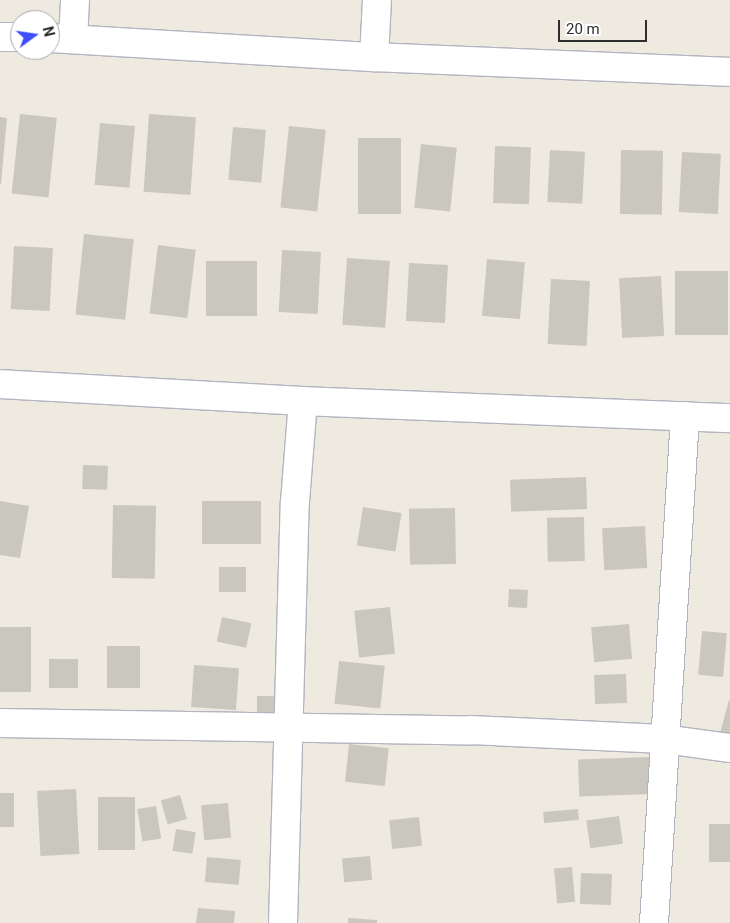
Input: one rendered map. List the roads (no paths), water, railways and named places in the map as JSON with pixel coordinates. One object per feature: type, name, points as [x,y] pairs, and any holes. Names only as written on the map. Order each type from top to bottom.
[{"type":"street","points":[[75,0],[61,39],[374,58],[730,72]]},
{"type":"street","points":[[374,58],[377,0]]},
{"type":"street","points":[[0,384],[303,400],[730,418]]},
{"type":"street","points":[[283,923],[287,726],[295,502],[303,400]]},
{"type":"street","points":[[654,923],[685,416]]},
{"type":"street","points":[[0,723],[51,726],[287,726],[664,739],[730,748]]}]
